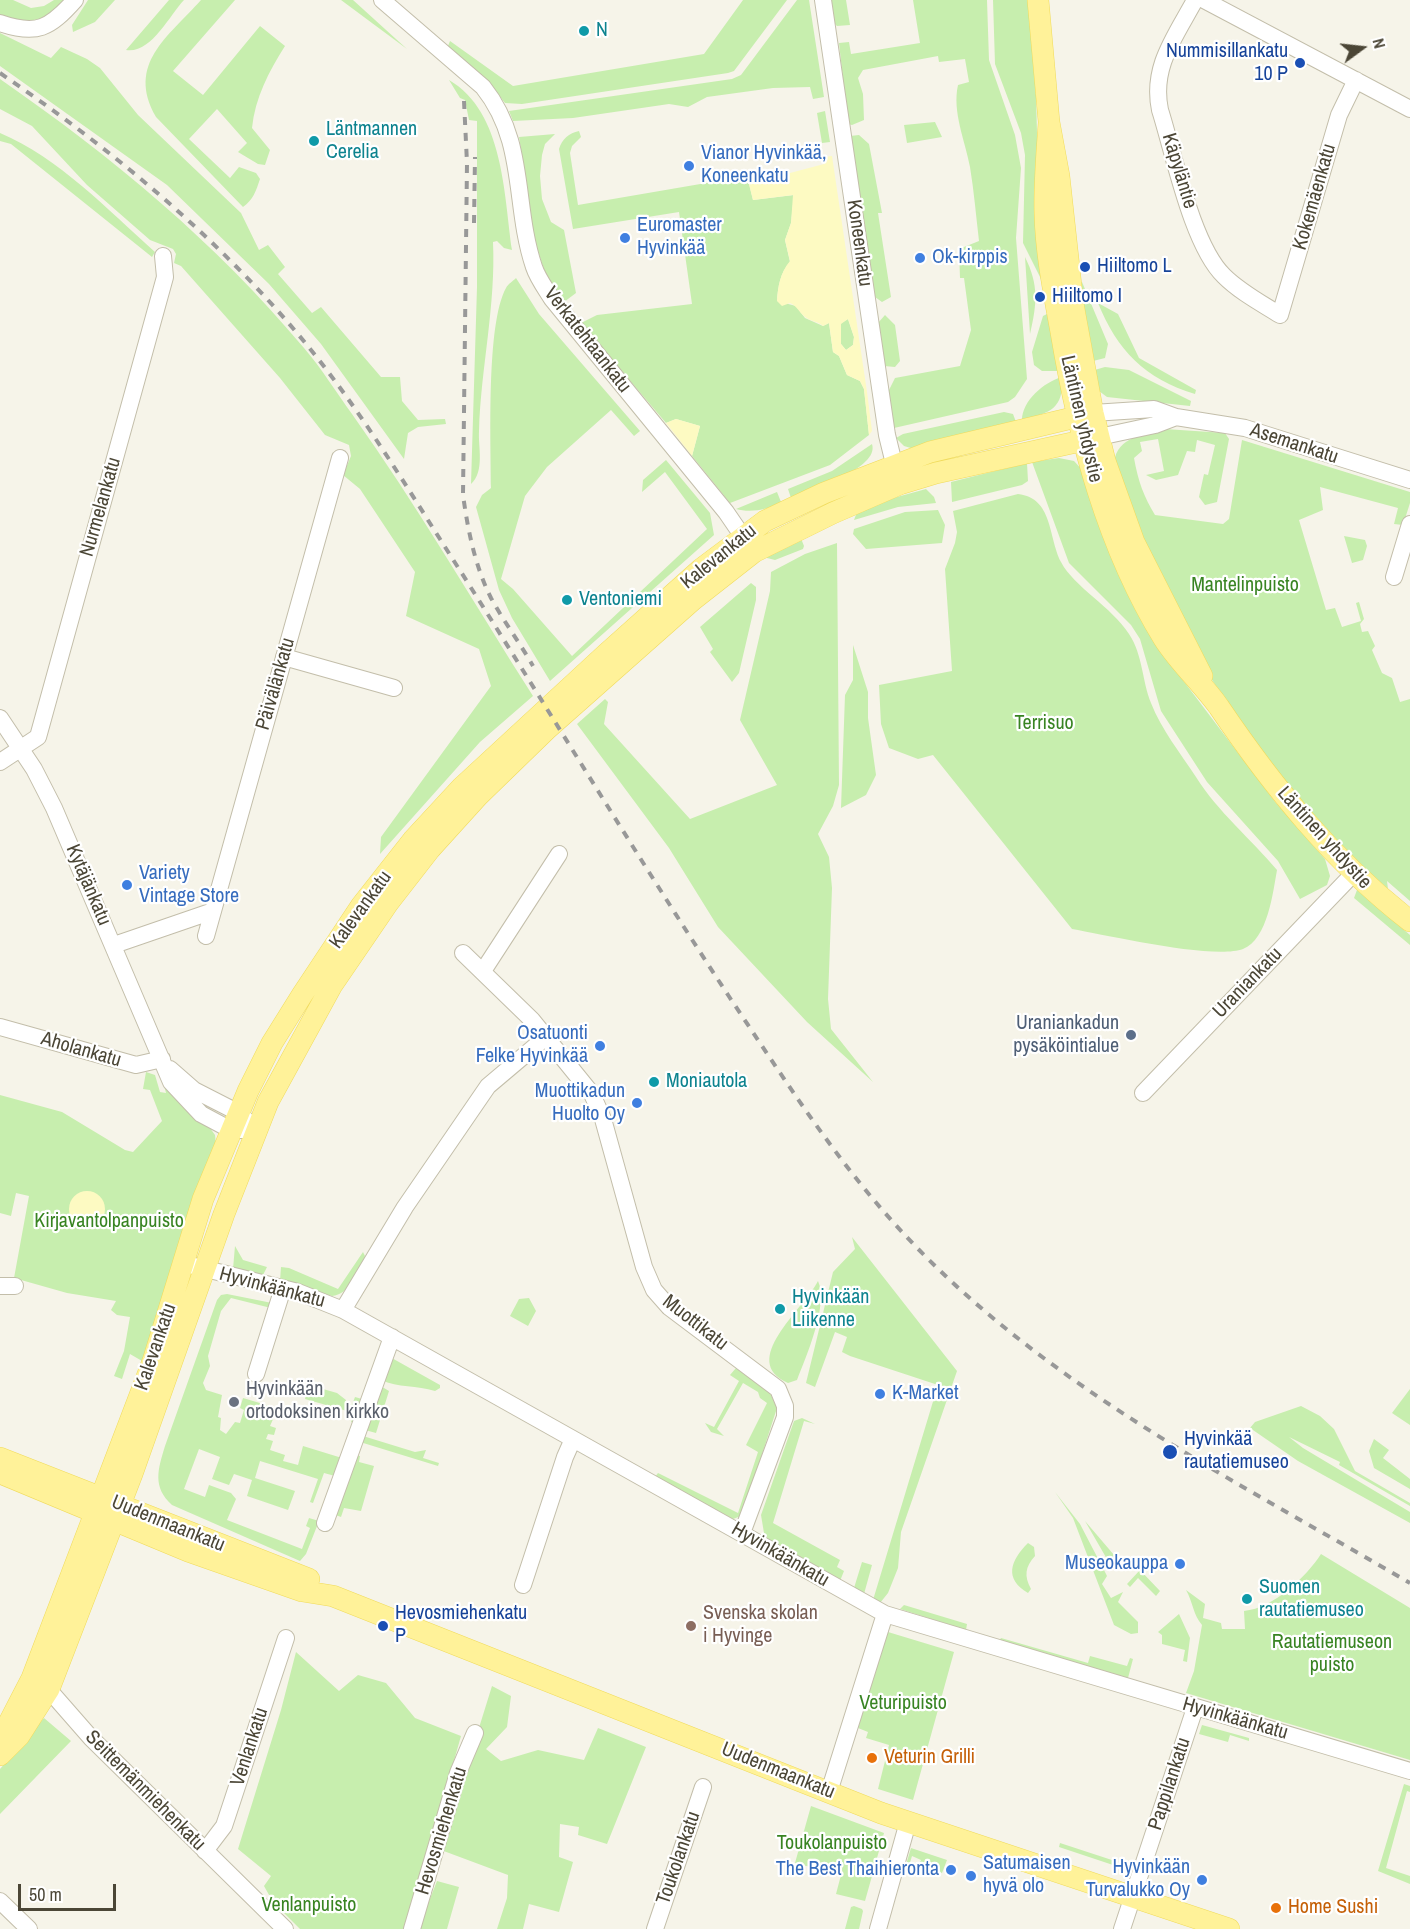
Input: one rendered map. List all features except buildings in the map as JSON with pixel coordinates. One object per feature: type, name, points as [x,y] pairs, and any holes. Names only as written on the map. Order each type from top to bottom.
[{"type":"main road","name":"Läntinen yhdystie","points":[[1038,0],[1048,122],[1045,204],[1048,252],[1091,439],[1105,461],[1134,542],[1198,663],[1206,688],[1252,756],[1311,829],[1373,892],[1410,921]]},
{"type":"main road","name":"Kalevankatu","points":[[0,1740],[40,1683],[97,1504],[153,1361],[203,1199],[235,1121],[272,1043],[302,995],[361,906],[413,840],[462,787],[692,577],[748,544],[833,513],[897,475],[957,445],[1085,414]]},
{"type":"main road","name":"Kalevankatu","points":[[897,475],[936,473],[1091,439]]},
{"type":"main road","name":"Kalevankatu","points":[[0,1755],[19,1736],[40,1683],[117,1513],[206,1270],[224,1214],[257,1130],[287,1065],[332,985],[388,903],[430,849],[478,796],[546,730],[694,599],[748,544]]},
{"type":"main road","name":"Uudenmaankatu","points":[[0,1458],[117,1513],[307,1578],[333,1596],[908,1822],[1229,1929]]},
{"type":"main road","name":"Uudenmaankatu","points":[[0,1473],[97,1504]]},
{"type":"street","points":[[0,23],[20,30],[35,30],[60,17],[75,0]]},
{"type":"street","name":"Verkatehtaankatu","points":[[382,0],[483,87],[493,99],[507,126],[513,147],[531,255],[541,280],[552,299],[726,512],[748,544]]},
{"type":"street","name":"Koneenkatu","points":[[823,0],[886,435],[897,475]]},
{"type":"street","name":"Käpyläntie","points":[[1196,0],[1158,75],[1156,90],[1160,110],[1197,230],[1209,256],[1223,276],[1281,315]]},
{"type":"street","points":[[1204,0],[1410,109]]},
{"type":"street","name":"Kokemäenkatu","points":[[1281,315],[1339,116],[1356,80]]},
{"type":"street","name":"Nurmelankatu","points":[[0,762],[38,737],[165,277],[164,256]]},
{"type":"street","name":"Asemankatu","points":[[1085,414],[1154,409],[1176,417],[1245,428],[1410,480]]},
{"type":"street","name":"Asemankatu","points":[[1091,439],[1155,425],[1176,417]]},
{"type":"street","name":"Päivälänkatu","points":[[207,936],[340,458]]},
{"type":"street","points":[[1394,577],[1410,524]]},
{"type":"street","points":[[284,657],[394,688]]},
{"type":"street","name":"Kytäjänkatu","points":[[0,718],[21,748],[54,808],[162,1059],[195,1090],[235,1121],[257,1130]]},
{"type":"street","points":[[483,970],[559,854]]},
{"type":"street","name":"Uraniankatu","points":[[1143,1093],[1354,873]]},
{"type":"street","points":[[114,945],[213,911]]},
{"type":"street","name":"Muottikatu","points":[[463,953],[483,970],[546,1037],[592,1094],[603,1119],[644,1267],[654,1290],[669,1307],[778,1389],[783,1398],[785,1417],[742,1533]]},
{"type":"street","name":"Aholankatu","points":[[0,1027],[136,1065],[162,1059]]},
{"type":"street","points":[[344,1310],[405,1207],[481,1095],[496,1077],[546,1037]]},
{"type":"street","name":"Hyvinkäänkatu","points":[[183,1263],[315,1297],[344,1310],[885,1614],[1410,1771]]},
{"type":"street","points":[[256,1374],[282,1288]]},
{"type":"street","points":[[325,1523],[392,1337]]},
{"type":"street","points":[[523,1585],[573,1439]]},
{"type":"street","points":[[830,1792],[885,1614]]},
{"type":"street","name":"Venlankatu","points":[[205,1851],[224,1826],[286,1638]]},
{"type":"street","name":"Seittemänmiehenkatu","points":[[40,1683],[91,1738],[285,1929]]},
{"type":"street","name":"Pappilankatu","points":[[1122,1929],[1195,1707]]},
{"type":"street","name":"Hevosmiehenkatu","points":[[412,1929],[458,1773],[475,1733]]},
{"type":"street","name":"Toukolankatu","points":[[655,1929],[703,1787]]},
{"type":"street","points":[[878,1929],[908,1822]]},
{"type":"street","points":[[0,1901],[28,1929]]},
{"type":"green space","points":[[0,0],[13,0],[31,8],[44,6],[54,0],[69,0],[61,8],[45,17],[21,20],[0,17]]},
{"type":"green space","points":[[88,0],[115,0],[95,22],[73,32],[72,25]]},
{"type":"green space","points":[[169,0],[184,0],[151,40],[135,50],[126,50]]},
{"type":"green space","points":[[201,0],[235,0],[173,71],[203,95],[260,26],[285,46],[264,85],[256,106],[252,128],[270,150],[265,165],[258,164],[238,152],[247,143],[217,109],[189,139],[230,178],[239,167],[256,173],[260,179],[257,187],[252,198],[243,207],[156,117],[148,98],[146,82],[148,66],[155,52],[164,39]]},
{"type":"green space","points":[[341,0],[353,0],[407,49]]},
{"type":"green space","points":[[743,0],[787,0],[734,71],[728,73],[522,104],[505,103],[485,78],[448,46],[450,41],[513,86],[704,54]]},
{"type":"green space","points":[[797,0],[809,0],[824,97],[813,99],[810,87],[773,88],[707,97],[688,107],[669,104],[573,118],[513,121],[509,111],[732,79],[741,75]]},
{"type":"green space","points":[[831,0],[846,0],[850,25],[837,26],[834,23]]},
{"type":"green space","points":[[913,0],[987,0],[989,60],[1015,135],[1021,168],[1016,238],[1027,379],[1015,397],[1008,402],[894,428],[888,392],[895,378],[960,366],[971,330],[964,278],[960,278],[959,249],[979,241],[970,167],[957,105],[958,85],[969,82],[965,59],[939,62],[938,56],[863,70],[858,78],[863,94],[864,120],[852,125],[848,124],[839,43],[849,42],[851,54],[920,43]]},
{"type":"green space","points":[[993,0],[1029,0],[1036,96],[1041,279],[1023,243],[1025,155],[1021,133],[995,64]]},
{"type":"green space","points":[[0,33],[51,58],[61,47],[100,68],[138,115],[241,213],[259,250],[268,245],[285,267],[278,274],[312,313],[321,307],[381,377],[400,377],[402,401],[418,420],[445,419],[446,424],[418,427],[408,433],[404,459],[321,344],[269,284],[167,185],[0,66]]},
{"type":"green space","points":[[0,79],[83,139],[161,203],[235,272],[304,348],[376,448],[533,696],[480,742],[380,854],[381,837],[491,686],[479,649],[406,616],[415,572],[360,489],[343,475],[351,456],[349,445],[325,435],[280,378],[181,266],[174,263],[176,254],[173,249],[150,240],[87,185],[32,126],[0,109]]},
{"type":"green space","points":[[449,80],[467,94],[481,112],[491,133],[503,180],[512,250],[504,248],[497,241],[493,242],[492,289],[480,407],[480,459],[478,472],[471,484],[477,287],[477,121],[469,120],[465,100],[460,98]]},
{"type":"green space","points":[[825,111],[830,142],[822,143],[817,113]]},
{"type":"green space","points":[[935,122],[942,137],[907,143],[904,125]]},
{"type":"green space","points":[[579,131],[581,137],[572,146],[570,153],[578,205],[747,176],[753,200],[794,195],[791,223],[785,240],[790,262],[780,280],[777,301],[796,306],[805,318],[823,326],[829,323],[833,352],[839,356],[847,375],[860,381],[864,389],[869,435],[830,465],[730,503],[692,456],[700,426],[676,419],[666,423],[581,323],[597,315],[692,304],[679,212],[573,229],[559,149],[566,137]]},
{"type":"green space","points":[[0,133],[42,156],[82,186],[155,252],[152,257],[11,144],[0,141]]},
{"type":"green space","points":[[555,134],[545,144],[540,176],[542,199],[551,222],[564,230],[576,293],[564,302],[553,287],[537,247],[519,137]]},
{"type":"green space","points":[[859,135],[869,144],[882,213],[878,213],[891,297],[882,302],[875,297],[850,136]]},
{"type":"green space","points":[[1025,257],[1035,286],[1034,313],[1030,334]]},
{"type":"green space","points":[[516,278],[539,314],[640,431],[634,436],[611,410],[547,467],[525,496],[501,579],[513,589],[572,656],[707,529],[665,472],[642,492],[643,480],[666,460],[710,513],[714,535],[550,681],[512,618],[499,590],[476,507],[482,495],[491,488],[490,414],[495,328],[506,288]]},
{"type":"green space","points":[[1082,282],[1108,344],[1105,358],[1089,362],[1079,283]]},
{"type":"green space","points":[[1098,303],[1118,314],[1139,358],[1196,390],[1195,394],[1161,380],[1135,360],[1114,335]]},
{"type":"green space","points":[[1047,314],[1060,371],[1042,371],[1034,365],[1032,352],[1043,316]]},
{"type":"green space","points":[[885,315],[895,325],[900,361],[895,367],[884,366],[878,323]]},
{"type":"green space","points":[[848,319],[854,337],[853,345],[846,350],[841,344],[841,323]]},
{"type":"green space","points":[[1105,367],[1129,370],[1191,401],[1190,406],[1107,397],[1099,391],[1091,371]]},
{"type":"green space","points":[[1062,377],[1061,396],[1058,403],[1047,412],[1022,420],[1026,406],[1035,393],[1048,383]]},
{"type":"green space","points":[[1004,412],[1013,414],[1016,422],[914,449],[904,446],[896,438],[903,434]]},
{"type":"green space","name":"Mantelinpuisto","points":[[1165,429],[1225,433],[1229,439],[1217,502],[1205,505],[1199,497],[1204,474],[1208,475],[1215,445],[1197,440],[1195,452],[1187,451],[1178,475],[1156,480],[1146,475],[1164,471],[1158,439],[1140,442],[1142,451],[1134,458],[1142,488],[1155,515],[1223,524],[1229,519],[1242,440],[1410,492],[1410,503],[1403,525],[1394,524],[1398,508],[1320,487],[1323,510],[1299,520],[1326,610],[1335,608],[1342,627],[1361,621],[1356,603],[1359,602],[1364,619],[1360,624],[1362,632],[1368,631],[1375,646],[1372,650],[1382,673],[1392,678],[1400,702],[1410,699],[1410,901],[1387,881],[1388,889],[1321,824],[1289,788],[1233,712],[1184,631],[1156,573],[1114,462],[1116,453],[1126,442],[1141,435]]},
{"type":"green space","points":[[872,444],[872,453],[855,470],[791,498],[788,489],[832,471]]},
{"type":"green space","points":[[1059,458],[1074,461],[1087,475],[1176,671],[1276,803],[1325,859],[1330,876],[1327,885],[1300,899],[1278,861],[1207,782],[1161,711],[1140,639],[1131,625],[1069,563],[1032,462]]},
{"type":"green space","points":[[1027,463],[1028,481],[1022,485],[952,502],[951,482]]},
{"type":"green space","points":[[926,489],[934,497],[936,503],[898,507],[854,520],[857,512],[886,500]]},
{"type":"green space","points":[[777,492],[781,502],[770,507],[753,511],[736,509]]},
{"type":"green space","name":"Terrisuo","points":[[1018,494],[1029,497],[1044,510],[1057,552],[1067,571],[1122,624],[1129,634],[1140,659],[1148,695],[1155,713],[1205,790],[1224,814],[1277,870],[1264,925],[1251,944],[1243,949],[1228,952],[1185,949],[1072,929],[933,755],[918,759],[889,748],[881,724],[879,685],[952,671],[945,569],[957,532],[953,511]]},
{"type":"green space","points":[[938,510],[945,525],[942,543],[866,549],[853,534],[854,529],[905,512]]},
{"type":"green space","points":[[800,536],[803,549],[775,560],[767,558],[766,555]]},
{"type":"green space","points":[[1344,536],[1365,540],[1367,546],[1363,560],[1352,563]]},
{"type":"green space","points":[[837,543],[839,785],[833,806],[818,834],[829,857],[832,888],[828,999],[831,1029],[873,1082],[807,1022],[718,927],[669,848],[577,724],[605,699],[608,702],[604,724],[690,819],[777,785],[740,720],[770,591],[771,572],[805,554]]},
{"type":"green space","points":[[751,583],[756,587],[756,600],[739,673],[732,682],[710,652],[713,649],[700,627]]},
{"type":"green space","points":[[853,645],[868,692],[868,718],[876,775],[866,795],[841,808],[845,695],[853,680]]},
{"type":"green space","points":[[1357,890],[1410,935],[1410,945],[1354,898]]},
{"type":"green space","name":"Kirjavantolpanpuisto","points":[[146,1072],[155,1075],[160,1092],[166,1093],[163,1081],[166,1082],[171,1094],[210,1128],[215,1135],[216,1145],[142,1361],[130,1354],[122,1379],[114,1376],[124,1351],[130,1317],[117,1315],[111,1310],[116,1301],[67,1293],[14,1278],[29,1196],[16,1193],[11,1216],[0,1213],[0,1095],[62,1112],[125,1150],[133,1152],[162,1121],[150,1090],[143,1089]]},
{"type":"green space","points":[[852,1237],[957,1371],[901,1532],[898,1568],[888,1593],[880,1603],[873,1600],[938,1385],[842,1352],[847,1337],[835,1332],[815,1387],[806,1383],[833,1272],[855,1249]]},
{"type":"green space","points":[[235,1246],[243,1260],[267,1267],[262,1277],[233,1269]]},
{"type":"green space","points":[[363,1252],[365,1256],[356,1275],[348,1287],[338,1295],[332,1296],[280,1281],[281,1267],[289,1268],[338,1289]]},
{"type":"green space","points":[[818,1281],[821,1303],[815,1330],[797,1380],[788,1383],[774,1373],[769,1362],[772,1349],[789,1320]]},
{"type":"green space","points":[[227,1294],[272,1303],[271,1308],[231,1298],[221,1311],[208,1356],[210,1366],[203,1383],[206,1390],[222,1395],[218,1417],[221,1418],[220,1430],[226,1434],[235,1422],[240,1423],[244,1410],[240,1408],[243,1398],[283,1410],[280,1419],[274,1417],[270,1426],[276,1428],[274,1435],[268,1434],[266,1439],[273,1441],[270,1450],[285,1455],[283,1461],[298,1465],[303,1446],[342,1458],[335,1476],[324,1473],[313,1503],[310,1502],[318,1479],[260,1461],[255,1478],[295,1491],[288,1510],[247,1496],[252,1480],[234,1474],[229,1485],[212,1479],[220,1457],[199,1449],[184,1489],[205,1497],[209,1485],[231,1493],[236,1499],[227,1520],[302,1549],[310,1528],[306,1526],[309,1518],[319,1521],[306,1554],[300,1561],[172,1505],[161,1491],[159,1484],[160,1462],[165,1446],[217,1300],[221,1295]]},
{"type":"green space","points":[[529,1298],[536,1311],[528,1326],[510,1316],[519,1299]]},
{"type":"green space","points":[[390,1357],[440,1385],[440,1388],[435,1391],[381,1380]]},
{"type":"green space","points":[[736,1368],[770,1393],[777,1408],[744,1510],[741,1516],[733,1519],[655,1477],[658,1473],[738,1513],[758,1452],[746,1445],[767,1403],[760,1398],[758,1392],[743,1383],[717,1429],[724,1436],[711,1432],[705,1423],[714,1427],[739,1381],[730,1375]]},
{"type":"green space","points":[[309,1385],[337,1393],[346,1400],[345,1403],[352,1405],[355,1397],[362,1399],[354,1423],[351,1422],[354,1413],[305,1399]]},
{"type":"green space","points":[[379,1385],[389,1391],[376,1433],[365,1430]]},
{"type":"green space","points":[[1410,1389],[1410,1425],[1392,1413]]},
{"type":"green space","points":[[1301,1406],[1320,1416],[1334,1429],[1355,1471],[1410,1503],[1410,1506],[1339,1465],[1340,1462],[1289,1437],[1303,1448],[1410,1512],[1410,1523],[1298,1461],[1250,1428],[1255,1422]]},
{"type":"green space","points":[[802,1418],[815,1424],[804,1421],[773,1523],[840,1560],[837,1567],[844,1571],[840,1581],[765,1539],[761,1515],[794,1421]]},
{"type":"green space","points":[[363,1436],[415,1452],[426,1450],[423,1458],[439,1463],[438,1466],[360,1442]]},
{"type":"green space","points":[[1374,1439],[1389,1450],[1383,1458],[1410,1479],[1410,1489],[1374,1468],[1369,1451]]},
{"type":"green space","points":[[356,1455],[360,1456],[359,1462],[374,1466],[361,1511],[344,1508],[341,1517],[333,1514]]},
{"type":"green space","points":[[1055,1492],[1080,1524],[1107,1576],[1102,1584],[1111,1598],[1123,1592],[1118,1602],[1138,1622],[1138,1633],[1131,1634],[1114,1625],[1073,1518]]},
{"type":"green space","points":[[1085,1521],[1120,1562],[1111,1566]]},
{"type":"green space","points":[[1028,1543],[1034,1547],[1035,1556],[1027,1572],[1027,1580],[1031,1589],[1028,1593],[1015,1582],[1012,1570],[1017,1556]]},
{"type":"green space","name":"Rautatiemuseon puisto","points":[[1321,1554],[1410,1608],[1410,1760],[1186,1693],[1194,1671],[1202,1625],[1186,1590],[1205,1604],[1203,1618],[1221,1623],[1222,1629],[1245,1629],[1244,1611],[1255,1609],[1278,1598],[1307,1572]]},
{"type":"green space","points":[[862,1562],[872,1565],[864,1594],[854,1588]]},
{"type":"green space","points":[[1140,1570],[1160,1591],[1156,1596],[1138,1578],[1130,1587],[1127,1584]]},
{"type":"green space","points":[[904,1605],[967,1624],[966,1630],[900,1609]]},
{"type":"green space","points":[[1179,1614],[1190,1638],[1187,1662],[1183,1661],[1185,1650],[1162,1644],[1162,1635],[1158,1632]]},
{"type":"green space","name":"Veturipuisto","points":[[888,1632],[954,1652],[913,1800],[878,1789],[889,1745],[866,1738],[868,1732],[858,1728]]},
{"type":"green space","points":[[1001,1638],[1088,1663],[1090,1656],[1127,1666],[1130,1658],[1133,1659],[1128,1678],[999,1641]]},
{"type":"green space","name":"Venlanpuisto","points":[[296,1652],[339,1691],[358,1675],[386,1683],[415,1718],[461,1736],[406,1929],[300,1929],[273,1902],[264,1886],[271,1876],[238,1849],[281,1710]]},
{"type":"green space","points":[[492,1686],[511,1696],[507,1727],[486,1749],[501,1761],[538,1750],[584,1760],[598,1728],[646,1747],[607,1844],[578,1835],[579,1827],[560,1824],[559,1857],[573,1862],[559,1912],[529,1904],[523,1929],[497,1929],[507,1898],[508,1875],[441,1850]]},
{"type":"green space","points":[[44,1718],[71,1741],[0,1814],[0,1769]]},
{"type":"green space","points":[[1202,1725],[1249,1738],[1249,1741],[1230,1735],[1228,1742],[1199,1734]]},
{"type":"green space","points":[[1404,1784],[1410,1786],[1410,1792],[1407,1791],[1386,1868],[1410,1876],[1410,1884],[1378,1871]]},
{"type":"green space","name":"Toukolanpuisto","points":[[811,1806],[884,1833],[865,1901],[836,1894],[841,1875],[795,1863]]},
{"type":"green space","points":[[1060,1843],[1118,1862],[1116,1866],[1059,1847]]},
{"type":"green space","points":[[911,1848],[947,1860],[942,1873],[919,1865],[921,1860],[912,1856],[908,1869],[905,1868]]},
{"type":"green space","points":[[437,1881],[459,1887],[447,1929],[418,1929]]},
{"type":"green space","points":[[854,1906],[863,1911],[859,1929],[845,1929],[851,1907]]},
{"type":"sand","points":[[832,156],[867,392],[872,431],[869,435],[864,389],[860,381],[847,375],[839,356],[833,352],[829,323],[823,326],[805,317],[792,304],[782,306],[777,301],[780,280],[790,261],[785,240],[791,223],[793,195],[753,200],[747,176],[789,169],[790,173],[824,164],[824,157]],"holes":[[[848,319],[854,337],[853,345],[846,350],[841,344],[841,324]]]},
{"type":"sand","points":[[676,419],[700,426],[692,456],[666,423]]},
{"type":"sand","points":[[87,1191],[100,1196],[105,1209],[100,1222],[87,1227],[74,1222],[69,1209],[74,1196]]},
{"type":"railway","points":[[0,73],[84,133],[201,232],[273,306],[328,372],[406,485],[732,1001],[828,1142],[893,1222],[949,1279],[1008,1331],[1071,1378],[1204,1464],[1410,1583]]},
{"type":"railway","points":[[464,101],[467,163],[463,495],[473,548],[485,586],[533,666]]},
{"type":"railway","points":[[474,223],[475,157]]},
{"type":"place","name":"N","points":[[584,31]]},
{"type":"place","name":"Nummisillankatu 10 P","points":[[1300,63]]},
{"type":"place","name":"Läntmannen Cerelia","points":[[314,141]]},
{"type":"place","name":"Vianor Hyvinkää, Koneenkatu","points":[[689,166]]},
{"type":"place","name":"Euromaster Hyvinkää","points":[[625,238]]},
{"type":"place","name":"Ok-kirppis","points":[[920,258]]},
{"type":"place","name":"Hiiltomo L","points":[[1085,267]]},
{"type":"place","name":"Hiiltomo I","points":[[1040,297]]},
{"type":"place","name":"Ventoniemi","points":[[567,600]]},
{"type":"place","name":"Variety Vintage Store","points":[[127,885]]},
{"type":"place","name":"Uraniankadun pysäköintialue","points":[[1131,1035]]},
{"type":"place","name":"Osatuonti Felke Hyvinkää","points":[[600,1046]]},
{"type":"place","name":"Moniautola","points":[[654,1082]]},
{"type":"place","name":"Muottikadun Huolto Oy","points":[[637,1103]]},
{"type":"place","name":"Hyvinkään Liikenne","points":[[780,1309]]},
{"type":"place","name":"K-Market","points":[[880,1394]]},
{"type":"place","name":"Hyvinkään ortodoksinen kirkko","points":[[234,1402]]},
{"type":"place","name":"Hyvinkää rautatiemuseo","points":[[1170,1452]]},
{"type":"place","name":"Museokauppa","points":[[1180,1564]]},
{"type":"place","name":"Suomen rautatiemuseo","points":[[1247,1599]]},
{"type":"place","name":"Hevosmiehenkatu P","points":[[383,1626]]},
{"type":"place","name":"Svenska skolan i Hyvinge","points":[[691,1626]]},
{"type":"place","name":"Veturin Grilli","points":[[872,1758]]},
{"type":"place","name":"The Best Thaihieronta","points":[[951,1870]]},
{"type":"place","name":"Satumaisen hyvä olo","points":[[971,1876]]},
{"type":"place","name":"Hyvinkään Turvalukko Oy","points":[[1202,1880]]},
{"type":"place","name":"Home Sushi","points":[[1276,1908]]}]
